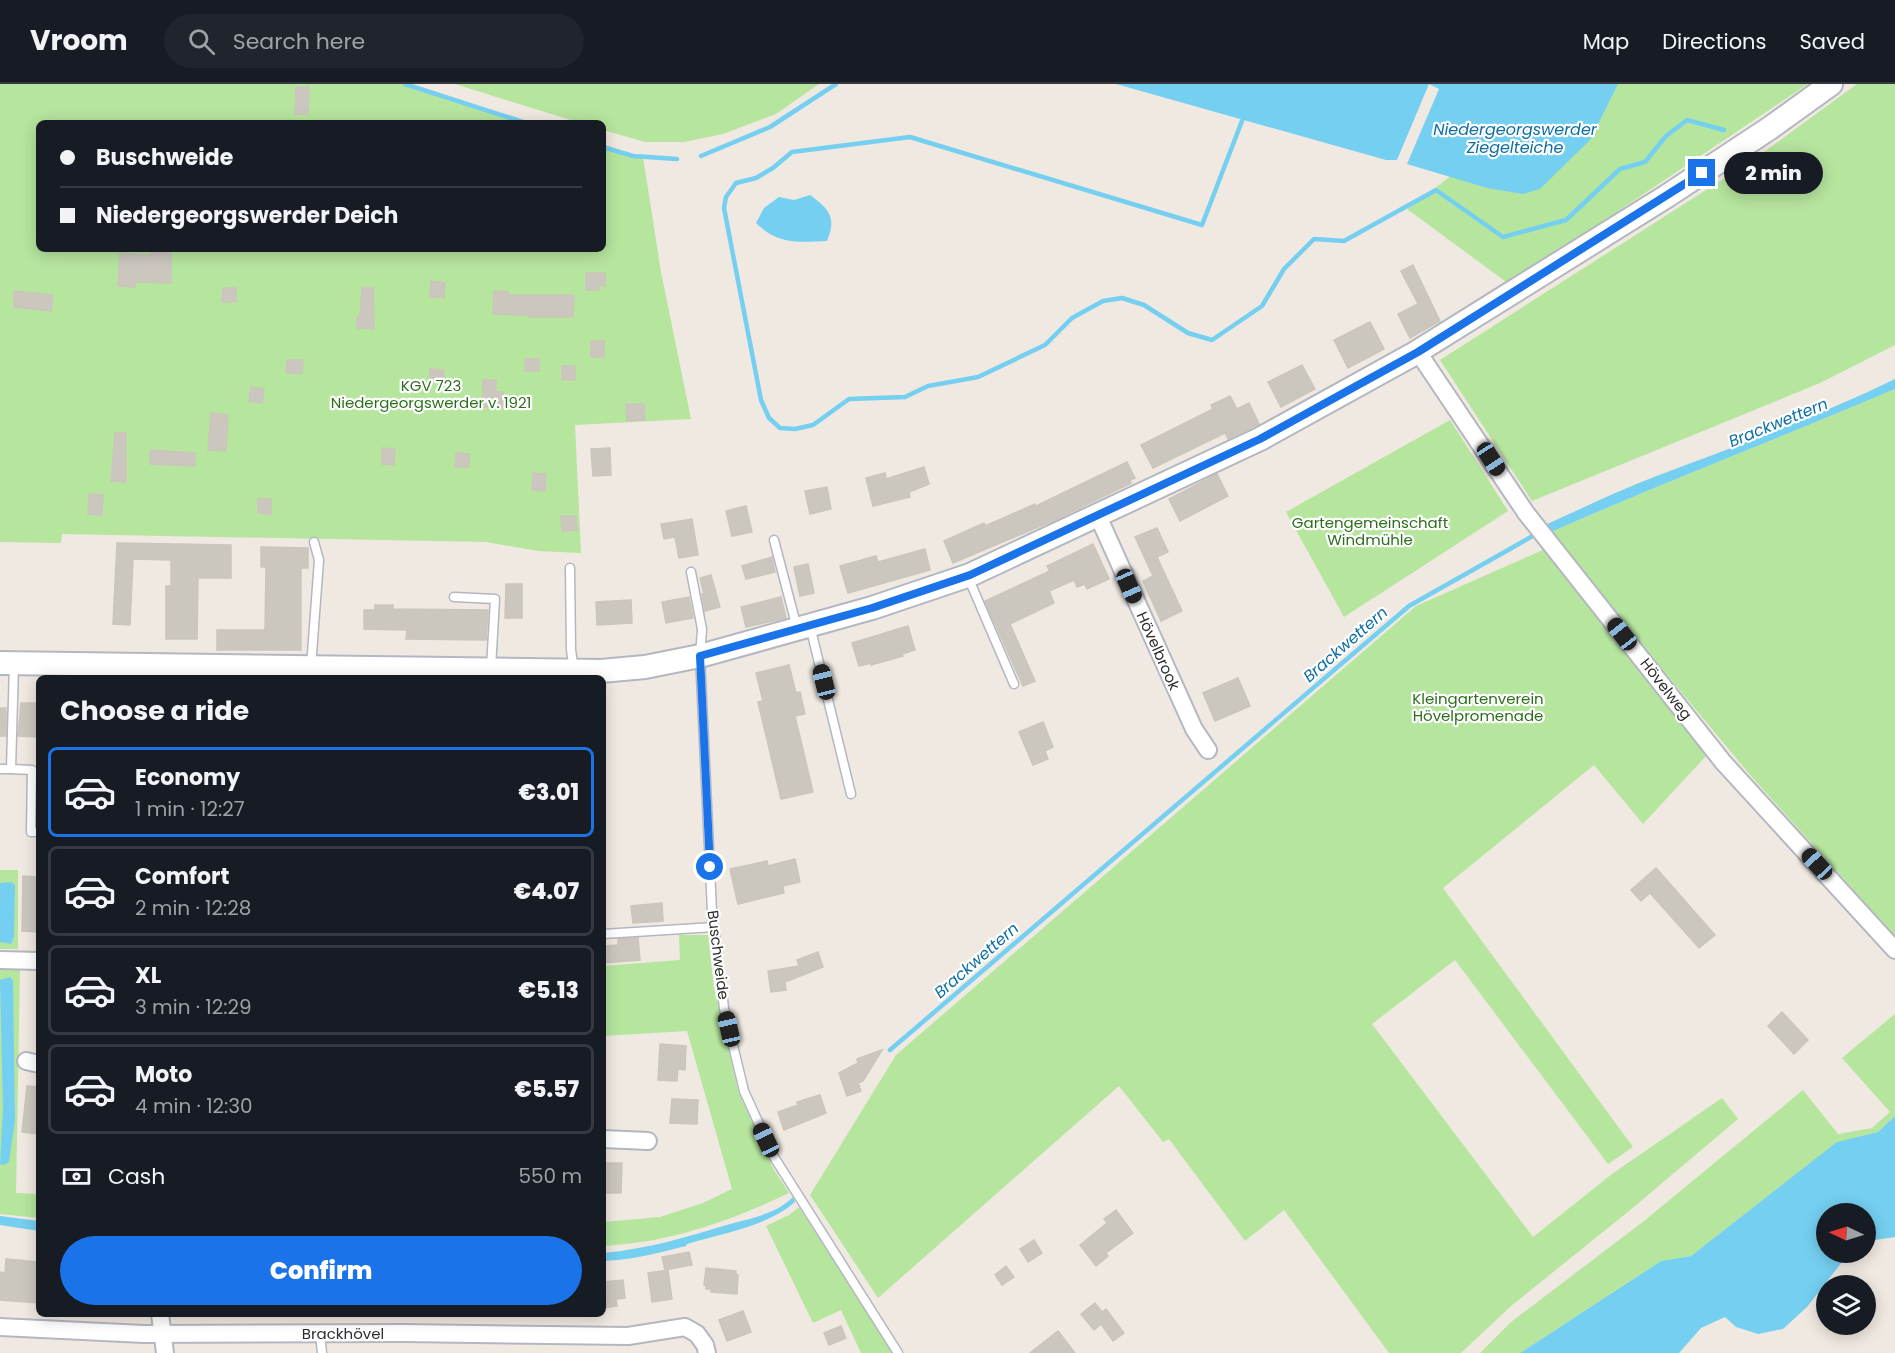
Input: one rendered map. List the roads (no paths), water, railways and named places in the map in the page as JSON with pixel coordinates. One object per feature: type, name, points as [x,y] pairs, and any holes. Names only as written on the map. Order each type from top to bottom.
[{"type":"street","points":[[7,663],[192,672],[311,667],[434,674],[491,670],[534,674],[645,667],[700,656],[922,592],[968,576],[1260,439],[1418,352],[1667,196],[1770,128],[1830,84]]},
{"type":"street","name":"Hövelweg","points":[[1418,352],[1536,526],[1723,762],[1895,950]]},
{"type":"street","name":"Hövelbrook","points":[[1098,516],[1194,729],[1208,750]]},
{"type":"street","points":[[0,960],[36,961]]},
{"type":"street","points":[[606,1139],[648,1141]]},
{"type":"street","points":[[160,1317],[165,1353]]},
{"type":"street","name":"Brackhövel","points":[[0,1327],[162,1334],[628,1336],[686,1327],[697,1334],[707,1353]]},
{"type":"lane","points":[[774,540],[803,627],[851,794]]},
{"type":"lane","points":[[311,667],[318,560],[314,542]]},
{"type":"lane","points":[[570,568],[571,650],[574,670]]},
{"type":"lane","name":"Buschweide","points":[[691,572],[702,629],[700,656],[714,927],[724,1008],[744,1091],[774,1157],[898,1353]]},
{"type":"lane","points":[[968,576],[1014,684]]},
{"type":"lane","points":[[454,597],[495,599],[491,670]]},
{"type":"lane","points":[[7,663],[11,769]]},
{"type":"lane","points":[[0,769],[33,770],[31,832],[36,832]]},
{"type":"lane","points":[[606,934],[714,927]]},
{"type":"lane","points":[[320,1334],[322,1353]]},
{"type":"water","points":[[1116,84],[1429,84],[1397,160],[1386,160]]},
{"type":"water","name":"Niedergeorgswerder Ziegelteiche","points":[[1429,84],[1618,84],[1591,139],[1540,189],[1523,194],[1487,188],[1407,164],[1439,89]]},
{"type":"water","points":[[810,195],[829,214],[831,226],[827,241],[798,242],[780,239],[756,223],[764,208],[779,197],[794,200]]},
{"type":"water","points":[[1895,379],[1895,389],[1852,407],[1549,533],[1545,525],[1626,488],[1806,419]]},
{"type":"water","points":[[11,882],[15,885],[14,937],[11,944],[0,942],[0,883]]},
{"type":"water","points":[[10,977],[13,981],[15,1120],[9,1162],[4,1165],[0,1164],[3,1107],[0,980]]},
{"type":"water","points":[[1895,1116],[1895,1237],[1876,1240],[1876,1203],[1816,1203],[1816,1263],[1841,1263],[1832,1275],[1816,1275],[1816,1295],[1783,1329],[1758,1334],[1736,1327],[1725,1317],[1701,1328],[1679,1353],[1520,1353],[1661,1261],[1691,1256],[1837,1142],[1878,1132]]},
{"type":"water","points":[[793,1197],[795,1202],[784,1211],[744,1228],[655,1254],[606,1261],[606,1253],[667,1242],[755,1217],[786,1203]]},
{"type":"water","points":[[0,1216],[36,1221],[36,1231],[0,1225]]},
{"type":"waterway","points":[[405,84],[517,120]]},
{"type":"waterway","points":[[701,156],[770,127],[836,84]]},
{"type":"waterway","points":[[1242,121],[1202,225],[910,137],[792,152],[773,168],[756,178],[736,183],[726,197],[724,208],[761,400],[769,418],[780,428],[795,429],[813,425],[849,399],[905,397],[928,386],[978,377],[1045,345],[1072,318],[1103,301],[1122,298],[1144,305],[1188,333],[1212,340],[1262,306],[1284,269],[1314,239],[1344,241],[1436,190],[1503,237],[1566,220],[1620,169],[1645,162],[1666,136],[1687,120],[1724,130]]},
{"type":"waterway","points":[[606,148],[633,156],[677,159]]},
{"type":"waterway","name":"Brackwettern","points":[[890,1050],[1409,606],[1538,533]]},
{"type":"park label","name":"KGV 723 Niedergeorgswerder v. 1921","points":[[431,394]]},
{"type":"park label","name":"Gartengemeinschaft Windmühle","points":[[1370,532]]},
{"type":"park label","name":"Kleingartenverein Hövelpromenade","points":[[1478,708]]}]
